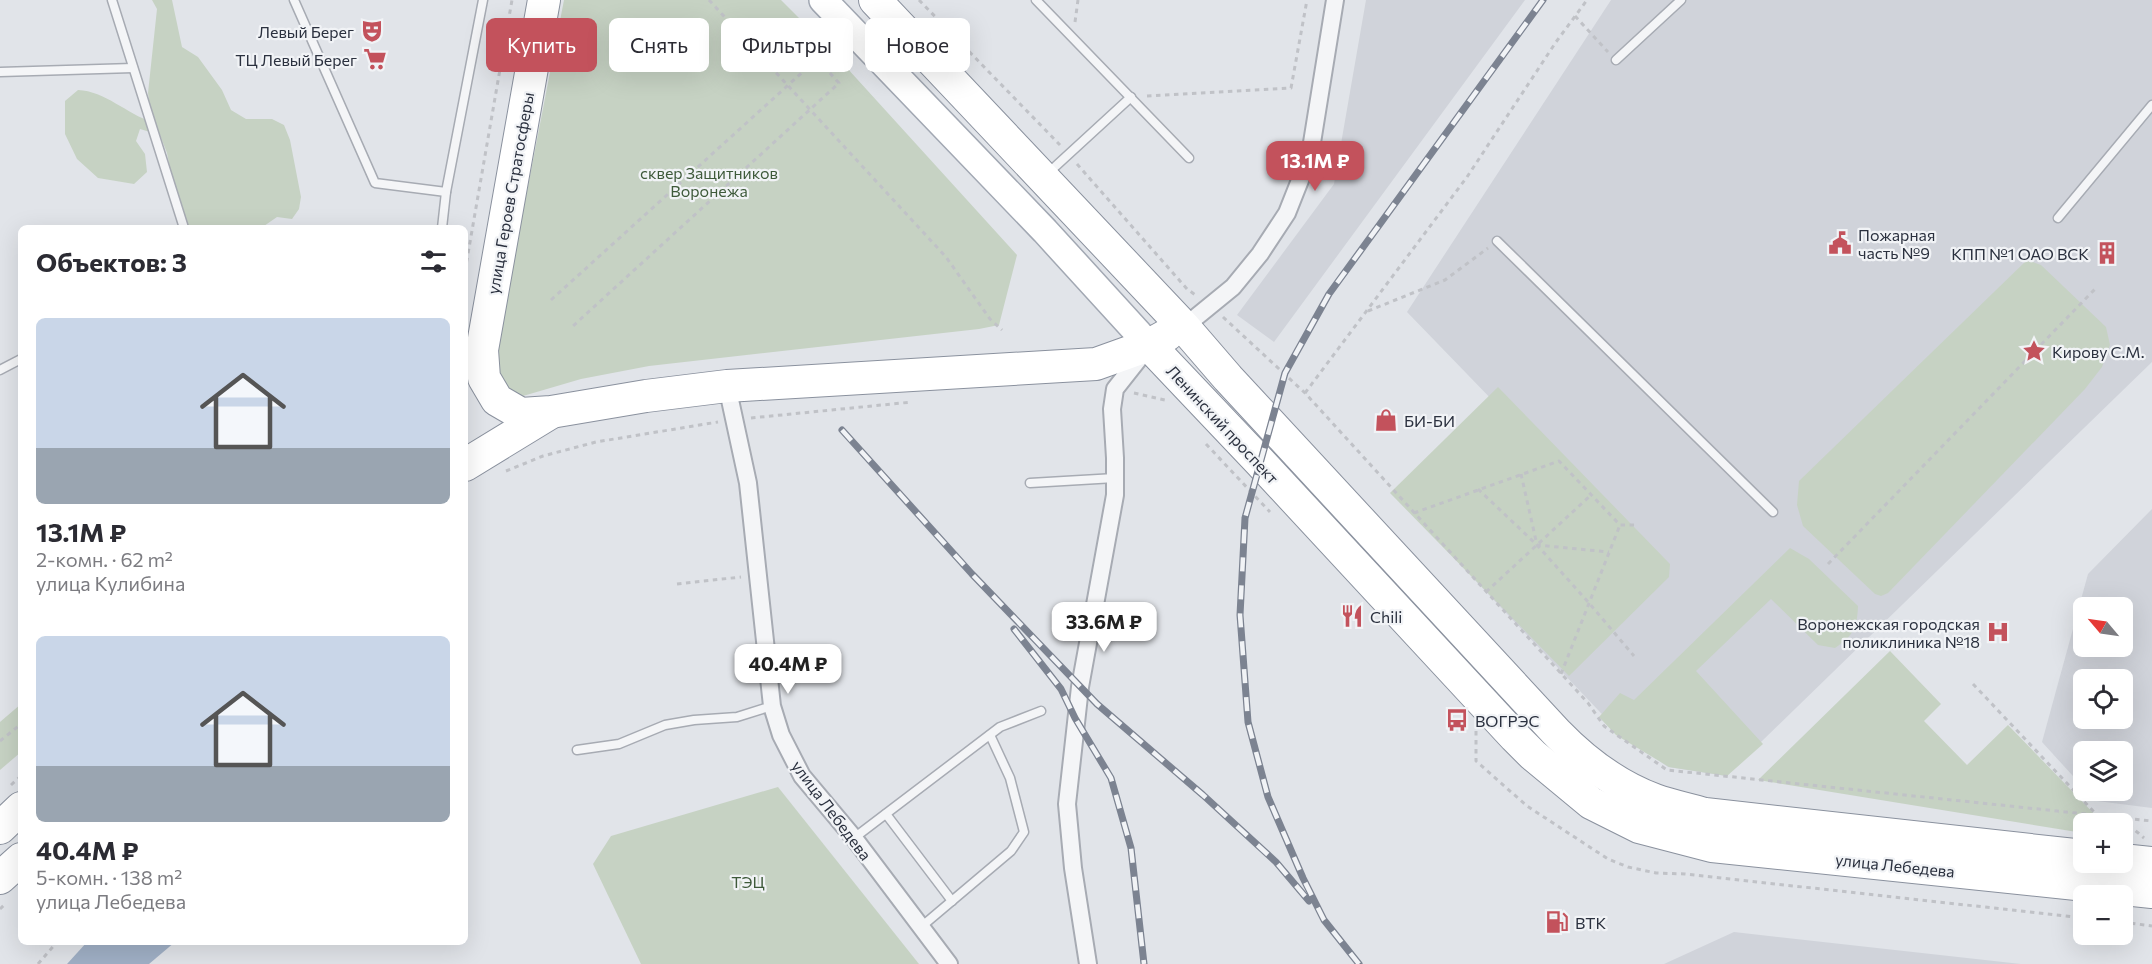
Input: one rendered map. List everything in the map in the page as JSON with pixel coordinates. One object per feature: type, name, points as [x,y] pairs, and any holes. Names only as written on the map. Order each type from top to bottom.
[{"type":"highway","name":"улица Героев Стратосферы","points":[[478,348],[544,0]]},
{"type":"highway","points":[[478,348],[484,378],[498,400],[521,414],[551,412],[646,396],[727,387],[1096,364],[1149,345],[1184,327],[876,0]]},
{"type":"highway","name":"улица Лебедева","points":[[1184,327],[1228,378],[1575,751],[1609,777],[1655,800],[1705,814],[2073,855]]},
{"type":"highway","name":"Ленинский проспект","points":[[1149,345],[1527,749],[1591,803],[1639,827]]},
{"type":"highway","points":[[468,376],[478,348]]},
{"type":"highway","points":[[468,463],[551,412]]},
{"type":"highway","points":[[0,828],[18,811]]},
{"type":"highway","name":"улица Лебедева","points":[[1639,827],[1713,846],[2152,892]]},
{"type":"highway","points":[[2133,861],[2152,863]]},
{"type":"highway","points":[[0,878],[18,862]]},
{"type":"main road","name":"Ленинский проспект","points":[[823,0],[1045,231],[1149,345]]},
{"type":"street","points":[[1184,327],[1233,288],[1260,254],[1287,213],[1310,155],[1335,0]]},
{"type":"street","points":[[1088,964],[1073,868],[1067,804],[1080,687],[1115,495],[1112,409],[1115,389],[1149,345]]},
{"type":"street","name":"улица Лебедева","points":[[727,387],[748,483],[772,706],[781,735],[802,776],[854,838],[949,964]]},
{"type":"lane","points":[[112,0],[182,225]]},
{"type":"lane","points":[[294,0],[375,183],[446,192]]},
{"type":"lane","points":[[442,225],[446,192],[483,0]]},
{"type":"lane","points":[[1036,0],[1189,158]]},
{"type":"lane","points":[[1616,60],[1681,0]]},
{"type":"lane","points":[[0,72],[133,68]]},
{"type":"lane","points":[[1044,177],[1131,97]]},
{"type":"lane","points":[[2058,218],[2151,108]]},
{"type":"lane","points":[[1497,241],[1773,512]]},
{"type":"lane","points":[[0,370],[18,361]]},
{"type":"lane","points":[[1029,483],[1115,478]]},
{"type":"lane","points":[[577,750],[619,744],[665,725],[737,717],[772,706]]},
{"type":"lane","points":[[854,838],[1000,727],[1041,711]]},
{"type":"lane","points":[[921,927],[1011,851],[1024,832],[1010,778],[990,735]]},
{"type":"lane","points":[[886,814],[952,900]]},
{"type":"path","points":[[468,254],[512,0]]},
{"type":"path","points":[[709,0],[946,256],[990,319],[1002,330]]},
{"type":"path","points":[[919,0],[1069,155],[1187,289],[1210,305],[1305,393],[1561,674],[1604,726],[1667,770],[2078,813]]},
{"type":"path","points":[[1074,21],[1078,0]]},
{"type":"path","points":[[1131,97],[1291,88],[1307,0]]},
{"type":"path","points":[[1305,393],[1467,177],[1556,42],[1587,0]]},
{"type":"path","points":[[1575,16],[1616,60]]},
{"type":"path","points":[[551,300],[817,59],[840,83],[573,326]]},
{"type":"path","points":[[1366,312],[1445,280],[1497,241]]},
{"type":"path","points":[[1828,564],[2096,288]]},
{"type":"path","points":[[1115,389],[1164,399],[1172,407]]},
{"type":"path","points":[[504,472],[543,456],[596,442],[734,420],[920,401]]},
{"type":"path","points":[[1204,442],[1273,516]]},
{"type":"path","points":[[1414,513],[1559,461],[1620,525],[1638,525]]},
{"type":"path","points":[[1521,474],[1537,545]]},
{"type":"path","points":[[1478,489],[1537,545],[1634,656]]},
{"type":"path","points":[[1486,592],[1591,495]]},
{"type":"path","points":[[1561,674],[1620,525]]},
{"type":"path","points":[[1537,545],[1609,552]]},
{"type":"path","points":[[677,584],[758,576]]},
{"type":"path","points":[[1973,684],[2095,813]]},
{"type":"path","points":[[0,741],[18,726]]},
{"type":"path","points":[[1476,730],[1476,761],[1527,806],[1608,858],[1628,867],[1656,873],[1685,874],[2073,917]]},
{"type":"path","points":[[2133,819],[2152,821]]},
{"type":"path","points":[[2133,828],[2152,844]]},
{"type":"path","points":[[2133,923],[2152,926]]},
{"type":"path","points":[[38,964],[54,945]]},
{"type":"shaded area","points":[[1366,0],[1525,0],[1274,342],[1237,315],[1334,184]]},
{"type":"shaded area","points":[[1611,0],[2152,0],[2152,362],[1726,776],[1668,767],[1617,730],[1399,500],[1497,405],[1407,312]]},
{"type":"shaded area","points":[[2152,509],[2152,808],[2097,801],[2133,801],[2133,741],[2073,741],[2073,776],[2042,742],[2073,629],[2073,657],[2133,657],[2133,597],[2082,597],[2088,574]]},
{"type":"shaded area","points":[[1734,932],[2021,964],[1664,964]]},
{"type":"green space","points":[[152,0],[172,0],[182,47],[198,57],[222,90],[231,110],[246,119],[272,119],[284,125],[290,140],[301,197],[299,209],[292,219],[277,217],[265,225],[185,225],[175,195],[167,153],[160,135],[140,129],[136,141],[145,154],[147,172],[134,184],[98,178],[77,159],[65,134],[65,101],[78,90],[107,98],[152,122],[148,93],[157,9]]},
{"type":"green space","name":"сквер Защитников Воронежа","points":[[564,0],[781,0],[799,18],[721,18],[721,72],[851,72],[1017,255],[999,325],[649,366],[581,379],[523,396],[508,391],[493,367],[550,72],[597,72],[597,18],[561,18]]},
{"type":"green space","points":[[2027,260],[2041,265],[2106,327],[2110,345],[2102,367],[2085,389],[1888,593],[1881,596],[1875,594],[1803,526],[1797,505],[1799,481]]},
{"type":"green space","points":[[1498,387],[1670,564],[1669,577],[1569,676],[1390,493]]},
{"type":"green space","points":[[1790,548],[1809,559],[1858,606],[1857,620],[1850,635],[1835,648],[1818,645],[1771,599],[1696,671],[1763,744],[1727,776],[1669,767],[1616,735],[1599,717],[1620,693],[1634,700]]},
{"type":"green space","points":[[1890,651],[1941,704],[1924,721],[1967,765],[2008,725],[2073,792],[2073,801],[2082,801],[2093,813],[2073,813],[2073,831],[1758,780]]},
{"type":"green space","points":[[18,707],[18,755],[0,770],[0,722]]},
{"type":"green space","name":"ТЭЦ","points":[[778,787],[919,964],[641,964],[593,864],[611,836]]},
{"type":"water","points":[[84,945],[171,945],[149,964],[67,964]]},
{"type":"railway","points":[[1359,964],[1324,920],[1303,878],[1268,797],[1248,722],[1240,615],[1245,518],[1285,373],[1329,294],[1543,0]]},
{"type":"railway","points":[[842,430],[972,574],[1097,704],[1203,795],[1276,862],[1309,901]]},
{"type":"railway","points":[[1014,629],[1061,689],[1075,718],[1111,778],[1131,848],[1144,964]]},
{"type":"place","name":"Левый Берег","points":[[372,31]]},
{"type":"place","name":"ТЦ Левый Берег","points":[[375,59]]},
{"type":"place","name":"Пожарная часть №9","points":[[1840,243]]},
{"type":"place","name":"КПП №1 ОАО ВСК","points":[[2107,253]]},
{"type":"place","name":"Кирову С.М.","points":[[2034,351]]},
{"type":"place","name":"БИ-БИ","points":[[1386,420]]},
{"type":"place","name":"Chili","points":[[1352,616]]},
{"type":"place","name":"Воронежская городская поликлиника №18","points":[[1998,632]]},
{"type":"place","name":"ВОГРЭС","points":[[1457,720]]},
{"type":"place","name":"ВТК","points":[[1557,922]]}]
